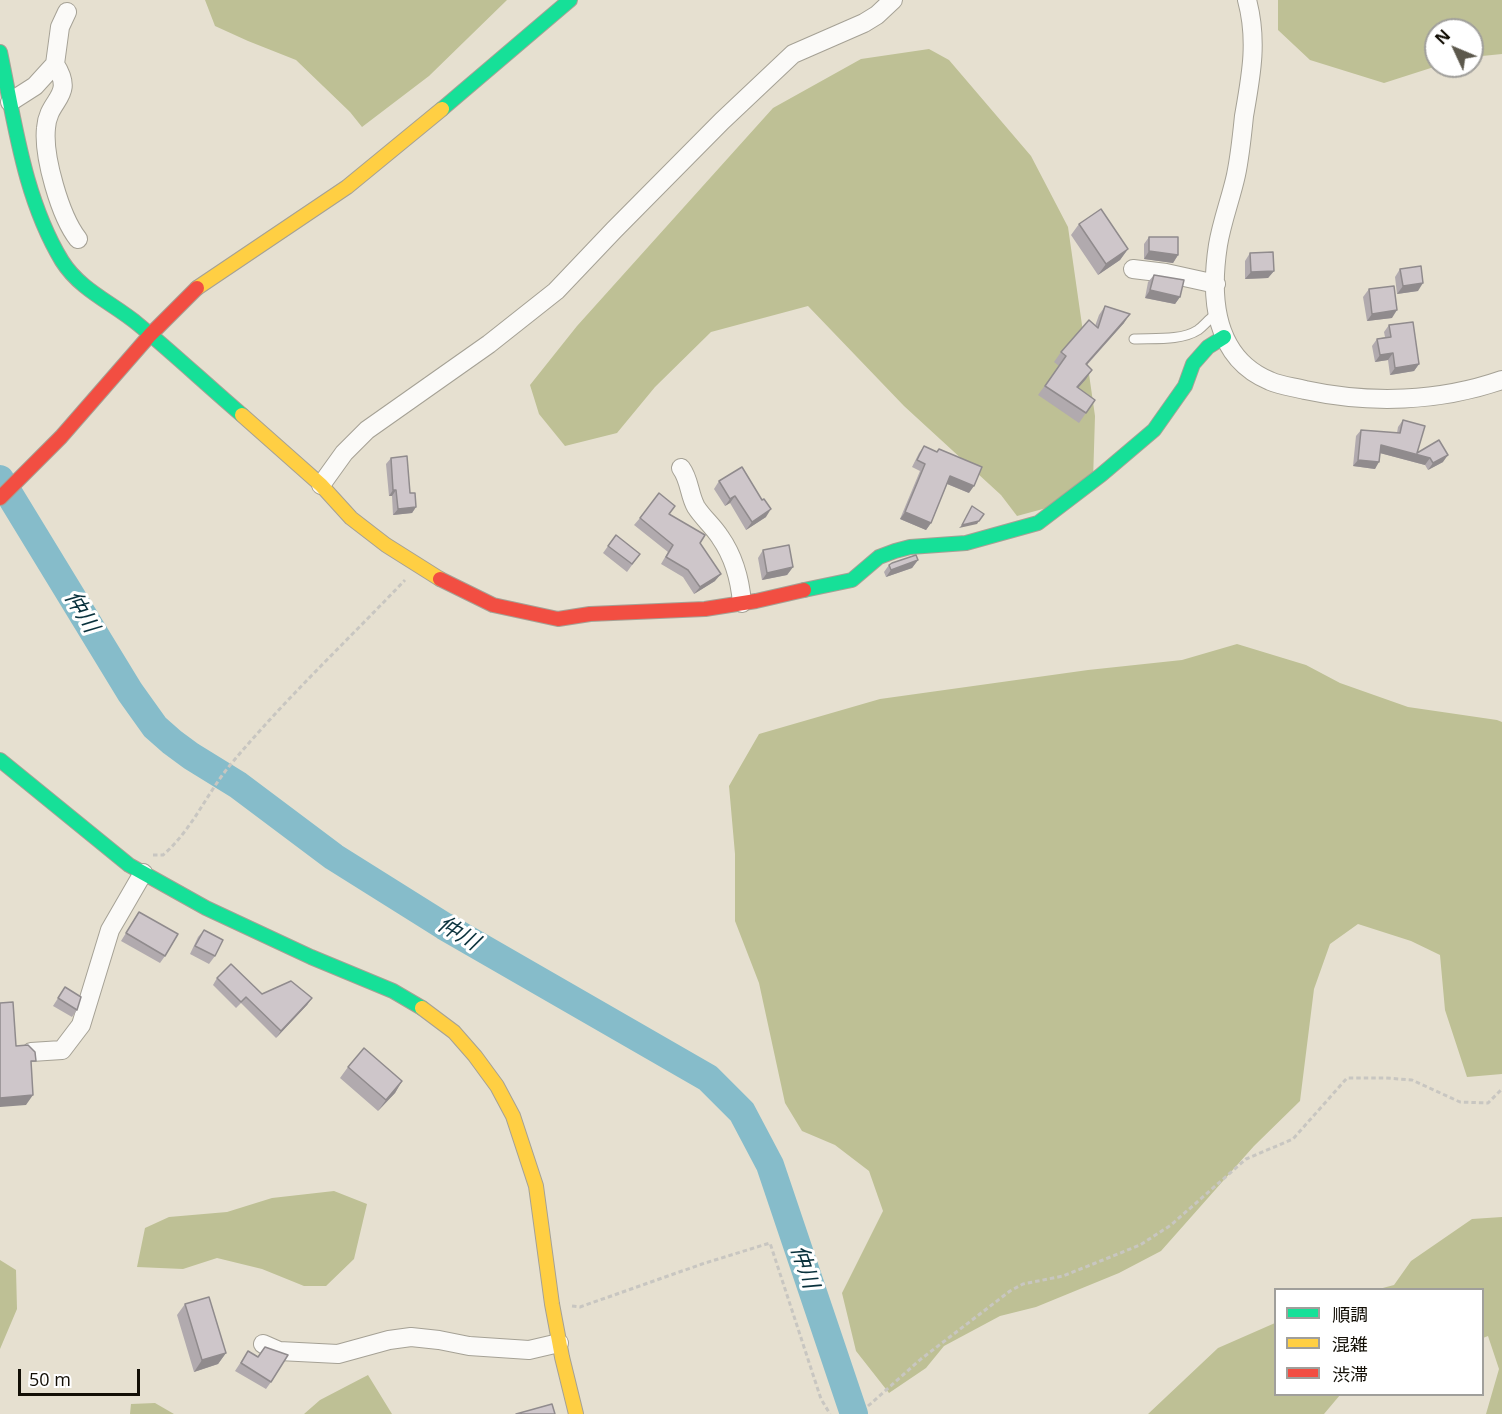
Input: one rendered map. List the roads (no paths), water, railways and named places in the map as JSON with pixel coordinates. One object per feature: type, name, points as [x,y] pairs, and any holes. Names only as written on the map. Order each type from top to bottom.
[{"type":"street","points":[[0,498],[61,437],[150,335],[198,287],[347,187],[570,0]]},
{"type":"street","points":[[321,485],[344,453],[367,430],[489,344],[556,291],[723,121],[793,54],[864,23],[877,15],[893,0]]},
{"type":"street","points":[[1247,0],[1252,19],[1254,49],[1236,173],[1218,245],[1216,284],[1217,314],[1224,337],[1232,351],[1245,365],[1270,381],[1323,394],[1379,399],[1431,397],[1480,388],[1502,381]]},
{"type":"street","points":[[10,102],[35,86],[55,64],[60,27],[67,12]]},
{"type":"street","points":[[0,52],[6,71],[10,102],[28,183],[39,215],[63,262],[87,290],[137,323],[321,485],[351,518],[434,576],[493,604],[558,619],[590,614],[705,609],[852,580],[879,557],[910,547],[966,543],[1038,523],[1101,475],[1154,430],[1185,386],[1193,364],[1208,347],[1224,337]]},
{"type":"street","points":[[55,64],[63,77],[63,91],[47,115],[45,129],[50,172],[71,230],[78,239]]},
{"type":"street","points":[[1133,269],[1166,273],[1216,284]]},
{"type":"street","points":[[681,468],[688,478],[695,505],[730,553],[740,581],[742,603]]},
{"type":"street","points":[[0,760],[129,865],[206,908],[311,957],[393,991],[417,1004],[454,1032],[497,1086],[513,1116],[523,1142],[536,1186],[552,1304],[576,1414]]},
{"type":"street","points":[[31,1052],[62,1050],[81,1025],[110,930],[148,875]]},
{"type":"street","points":[[263,1344],[279,1351],[338,1354],[388,1340],[411,1337],[469,1346],[529,1350],[560,1343]]},
{"type":"lane","points":[[1134,339],[1182,335],[1198,330],[1207,319],[1217,314]]},
{"type":"waterway","name":"仲川","points":[[0,479],[130,692],[155,727],[172,742],[238,785],[334,857],[444,926],[708,1078],[742,1112],[770,1165],[854,1414]]}]
